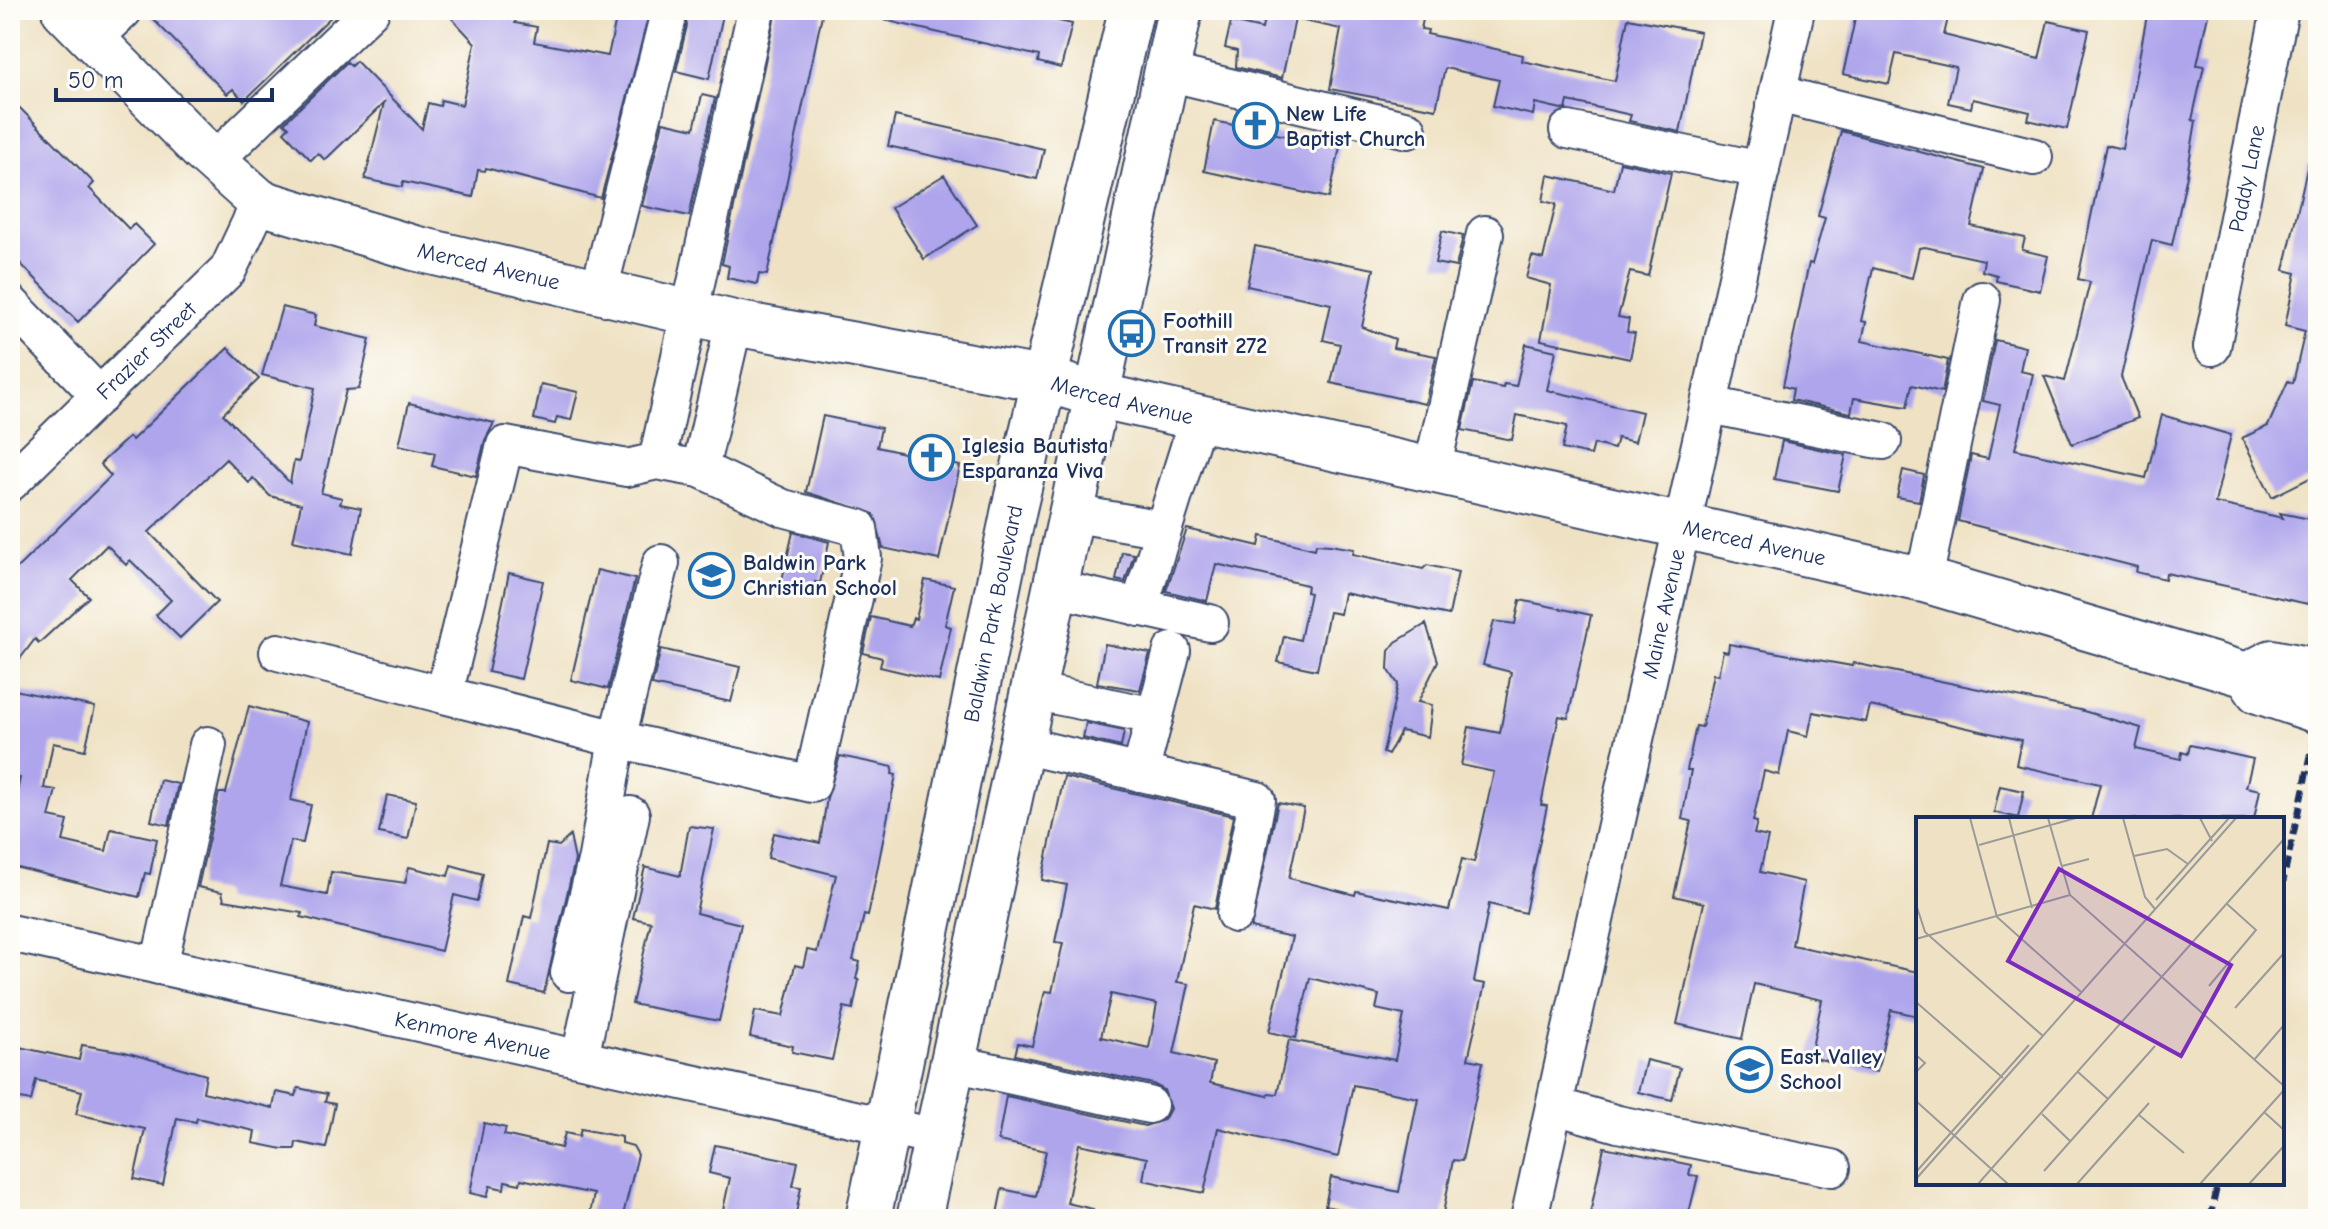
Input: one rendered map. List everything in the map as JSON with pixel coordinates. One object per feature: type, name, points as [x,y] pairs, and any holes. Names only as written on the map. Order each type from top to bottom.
[{"type":"main road","name":"Baldwin Park Boulevard","points":[[868,1219],[1014,509],[1047,380],[1131,10]]},
{"type":"main road","points":[[919,1219],[1180,10]]},
{"type":"main road","name":"Merced Avenue","points":[[94,20],[202,150],[216,159],[260,202],[414,248],[734,323],[1047,380],[1096,395],[1924,580],[2247,675],[2258,691],[2318,711]]},
{"type":"main road","points":[[2247,675],[2272,662],[2318,671]]},
{"type":"street","points":[[216,159],[371,10]]},
{"type":"street","points":[[657,461],[756,10]]},
{"type":"street","name":"Maine Avenue","points":[[1529,1219],[1796,10]]},
{"type":"street","name":"Paddy Lane","points":[[2212,347],[2280,10]]},
{"type":"street","points":[[599,290],[667,21]]},
{"type":"street","points":[[1167,72],[1408,130]]},
{"type":"street","points":[[1778,94],[2034,157]]},
{"type":"street","points":[[1568,130],[1761,170]]},
{"type":"street","name":"Frazier Street","points":[[10,483],[228,270],[260,202]]},
{"type":"street","points":[[1432,470],[1485,234]]},
{"type":"street","points":[[1924,580],[1982,300]]},
{"type":"street","points":[[10,303],[100,396]]},
{"type":"street","points":[[700,469],[734,323]]},
{"type":"street","points":[[1710,405],[1883,441]]},
{"type":"street","points":[[1139,608],[1198,418]]},
{"type":"street","points":[[278,652],[444,695],[617,739],[812,784],[863,558],[859,528],[783,508],[700,469],[657,461],[627,468],[505,445],[444,695]]},
{"type":"street","points":[[1070,513],[1163,529]]},
{"type":"street","points":[[569,973],[597,857],[617,739],[661,563]]},
{"type":"street","points":[[1054,588],[1210,623]]},
{"type":"street","points":[[1140,773],[1172,651]]},
{"type":"street","points":[[1032,691],[1155,716]]},
{"type":"street","points":[[159,966],[208,745]]},
{"type":"street","points":[[1021,745],[1257,800],[1235,914]]},
{"type":"street","points":[[580,1058],[631,815]]},
{"type":"street","name":"Kenmore Avenue","points":[[10,933],[936,1137]]},
{"type":"street","points":[[952,1063],[1149,1105]]},
{"type":"street","points":[[1555,1106],[1618,1124],[1832,1168]]},
{"type":"building","points":[[144,10],[338,10],[244,101],[233,89],[227,94]]},
{"type":"building","points":[[444,10],[471,10],[516,18],[515,23],[537,27],[534,42],[608,56],[618,10],[650,10],[601,198],[486,168],[485,171],[478,170],[473,197],[403,182],[402,187],[365,179],[384,103],[325,160],[318,153],[311,160],[284,132],[289,127],[284,123],[347,62],[351,66],[356,61],[422,129],[428,103],[440,106],[441,100],[462,105],[475,43]]},
{"type":"building","points":[[684,10],[724,10],[709,79],[676,71],[687,26]]},
{"type":"building","points":[[776,10],[823,10],[767,275],[759,274],[757,284],[727,278],[729,266],[722,264]]},
{"type":"building","points":[[885,10],[1010,10],[1072,24],[1061,68],[1038,62],[1039,56],[884,20]]},
{"type":"building","points":[[1266,10],[1297,10],[1282,78],[1236,67],[1237,51],[1225,48],[1231,22],[1262,29]]},
{"type":"building","points":[[1300,10],[1425,10],[1421,29],[1428,30],[1427,34],[1523,55],[1522,61],[1615,81],[1628,18],[1700,32],[1680,132],[1629,121],[1631,115],[1568,101],[1566,110],[1535,103],[1533,115],[1493,106],[1499,80],[1445,68],[1436,109],[1330,89],[1341,29],[1299,20]]},
{"type":"building","points":[[1857,10],[1933,10],[1932,15],[1948,18],[1944,35],[2039,59],[2048,21],[2089,30],[2067,129],[2028,120],[2030,112],[1973,99],[1971,108],[1948,103],[1956,67],[1896,54],[1889,84],[1843,74]]},
{"type":"building","points":[[2148,10],[2209,10],[2197,65],[2204,66],[2192,120],[2196,121],[2187,175],[2172,245],[2152,240],[2121,377],[2138,418],[2072,444],[2044,376],[2065,381],[2090,282],[2078,279],[2106,145],[2122,149]]},
{"type":"building","points":[[702,95],[715,98],[689,216],[642,206],[663,122],[694,129]]},
{"type":"building","points":[[10,98],[94,183],[89,188],[129,229],[134,224],[154,244],[78,322],[10,253]]},
{"type":"building","points":[[895,116],[1044,149],[1037,179],[888,146]]},
{"type":"building","points":[[1214,121],[1340,147],[1329,198],[1204,171]]},
{"type":"building","points":[[1841,131],[1984,169],[1971,226],[2025,238],[2022,250],[2048,256],[2040,291],[1996,281],[1997,275],[1982,271],[1984,260],[1925,247],[1919,248],[1912,278],[1873,268],[1861,321],[1866,322],[1862,341],[1948,360],[1942,392],[1912,385],[1907,407],[1854,398],[1851,413],[1791,400],[1793,389],[1783,386],[1809,263],[1812,264],[1825,218],[1818,216]]},
{"type":"building","points":[[1620,162],[1671,173],[1648,276],[1630,272],[1618,317],[1629,319],[1627,332],[1635,333],[1630,359],[1541,340],[1551,285],[1526,278],[1532,256],[1543,259],[1556,204],[1543,201],[1548,175],[1614,190]]},
{"type":"building","points":[[2308,164],[2318,165],[2318,468],[2312,477],[2272,497],[2242,438],[2268,426],[2288,381],[2293,383],[2305,331],[2285,326],[2296,273],[2284,270]]},
{"type":"building","points":[[944,175],[977,225],[924,259],[891,208]]},
{"type":"building","points":[[1442,231],[1463,236],[1456,267],[1435,263]]},
{"type":"building","points":[[1255,246],[1374,269],[1362,327],[1395,339],[1393,348],[1436,356],[1425,404],[1331,383],[1340,344],[1323,340],[1331,304],[1247,286]]},
{"type":"building","points":[[282,307],[316,315],[314,326],[370,339],[359,389],[346,390],[321,493],[342,498],[340,504],[361,508],[352,554],[293,541],[301,504],[270,496],[253,478],[249,483],[226,459],[149,532],[217,602],[180,638],[156,615],[171,600],[130,560],[126,565],[107,545],[72,580],[89,597],[39,643],[35,639],[10,672],[10,575],[111,476],[100,464],[129,437],[132,440],[228,348],[259,379],[223,414],[290,483],[294,461],[299,462],[315,388],[262,375]]},
{"type":"building","points":[[1995,340],[2025,347],[2020,371],[2033,374],[2015,449],[2146,478],[2162,415],[2231,435],[2215,503],[2283,518],[2280,513],[2315,520],[2312,532],[2318,533],[2318,557],[2308,604],[2166,573],[2165,579],[2136,572],[2137,567],[1958,521],[1971,455],[1988,459],[2000,405],[1983,401]]},
{"type":"building","points":[[1526,344],[1556,351],[1547,390],[1642,412],[1635,442],[1617,438],[1614,449],[1594,444],[1591,455],[1562,449],[1567,426],[1517,415],[1512,440],[1462,430],[1473,382],[1503,388],[1504,384],[1516,386]]},
{"type":"building","points":[[541,384],[578,392],[571,420],[557,417],[555,424],[534,419]]},
{"type":"building","points":[[409,403],[494,423],[485,440],[476,476],[432,466],[435,453],[399,445]]},
{"type":"building","points":[[823,416],[881,428],[877,447],[960,466],[939,560],[883,548],[874,514],[806,492]]},
{"type":"building","points":[[1782,441],[1846,455],[1838,491],[1774,479]]},
{"type":"building","points":[[1903,470],[1924,475],[1919,501],[1897,497]]},
{"type":"building","points":[[1187,529],[1259,546],[1261,536],[1315,549],[1316,544],[1330,545],[1354,549],[1353,554],[1423,569],[1427,565],[1458,572],[1449,615],[1344,593],[1340,614],[1329,612],[1317,670],[1278,662],[1284,636],[1300,640],[1310,593],[1306,592],[1307,585],[1216,564],[1207,601],[1166,591]]},
{"type":"building","points":[[793,532],[829,542],[820,583],[815,582],[812,596],[780,589]]},
{"type":"building","points":[[1122,552],[1134,554],[1125,582],[1116,580]]},
{"type":"building","points":[[597,570],[635,579],[608,689],[571,680]]},
{"type":"building","points":[[509,573],[543,581],[521,679],[488,672]]},
{"type":"building","points":[[925,580],[954,586],[945,625],[951,627],[939,681],[880,667],[882,658],[863,653],[871,617],[910,626],[913,618],[916,619]]},
{"type":"building","points":[[1520,600],[1591,615],[1568,718],[1559,716],[1541,805],[1547,806],[1525,913],[1489,904],[1474,982],[1485,984],[1468,1059],[1483,1062],[1462,1161],[1453,1160],[1442,1219],[1369,1219],[1369,1216],[1325,1206],[1331,1177],[1399,1192],[1418,1098],[1353,1085],[1338,1157],[1218,1128],[1204,1193],[1143,1180],[1147,1158],[1079,1144],[1067,1203],[1093,1209],[1092,1219],[996,1219],[1002,1189],[1036,1196],[1046,1151],[998,1141],[1006,1096],[1145,1126],[1164,1120],[1170,1109],[1164,1090],[1153,1084],[1015,1055],[1018,1043],[1032,1046],[1045,991],[1052,992],[1063,943],[1055,942],[1067,885],[1042,880],[1064,777],[1233,816],[1215,909],[1194,904],[1177,982],[1189,984],[1174,1053],[1214,1063],[1210,1083],[1268,1096],[1269,1093],[1277,1094],[1289,1040],[1395,1060],[1404,1015],[1376,1009],[1379,995],[1310,978],[1296,1038],[1269,1032],[1292,937],[1251,928],[1278,803],[1304,808],[1289,878],[1355,895],[1356,891],[1449,910],[1462,859],[1474,862],[1494,772],[1461,765],[1469,727],[1500,733],[1511,672],[1483,665],[1494,621],[1515,624]],"holes":[[[1111,994],[1157,1004],[1149,1048],[1101,1037]]]},
{"type":"building","points":[[1426,624],[1438,661],[1418,702],[1432,705],[1428,737],[1401,731],[1388,755],[1383,753],[1398,684],[1388,669],[1389,651],[1396,642]]},
{"type":"building","points":[[1105,644],[1150,653],[1140,690],[1097,683]]},
{"type":"building","points":[[1729,644],[1852,666],[1853,663],[2080,710],[2141,728],[2136,749],[2181,759],[2182,752],[2188,754],[2190,745],[2253,759],[2246,787],[2260,790],[2254,817],[2092,817],[2100,784],[2016,765],[2021,740],[1870,706],[1866,722],[1813,712],[1808,736],[1788,731],[1779,775],[1764,771],[1753,821],[1757,822],[1754,834],[1768,837],[1760,872],[1804,882],[1792,945],[1916,972],[1916,1016],[1891,1010],[1877,1072],[1810,1057],[1822,1000],[1754,984],[1742,1039],[1677,1024],[1704,903],[1674,896],[1691,821],[1682,819],[1691,770],[1687,770],[1696,726],[1702,727],[1713,674],[1718,675],[1723,651],[1728,652]]},
{"type":"building","points":[[661,649],[740,667],[731,702],[652,685]]},
{"type":"building","points":[[10,689],[95,707],[85,750],[53,743],[44,788],[56,790],[49,817],[68,821],[63,841],[106,851],[111,829],[157,839],[150,874],[145,873],[139,897],[10,866],[10,823],[20,778],[10,776]]},
{"type":"building","points":[[249,706],[307,722],[291,800],[311,805],[303,843],[291,841],[280,886],[327,895],[331,872],[405,883],[409,867],[448,876],[451,865],[483,874],[477,901],[454,895],[441,951],[301,917],[302,913],[224,900],[222,892],[198,887],[219,793],[226,793]]},
{"type":"building","points":[[1086,723],[1124,731],[1121,747],[1083,738]]},
{"type":"building","points":[[840,756],[893,767],[892,774],[896,775],[868,916],[864,915],[853,960],[860,962],[853,1009],[844,1007],[832,1060],[792,1052],[793,1046],[750,1037],[755,1011],[783,1016],[795,965],[803,967],[807,950],[817,952],[836,875],[768,858],[774,833],[820,843],[827,798]]},
{"type":"building","points":[[160,780],[178,784],[169,825],[151,821]]},
{"type":"building","points":[[2000,786],[2024,791],[2018,817],[1994,812]]},
{"type":"building","points":[[387,795],[416,801],[408,839],[379,833]]},
{"type":"building","points":[[689,826],[714,829],[696,913],[741,924],[719,1021],[632,1004],[651,922],[633,918],[645,867],[680,876]]},
{"type":"building","points":[[570,836],[575,860],[544,993],[509,985],[524,916],[531,918],[547,844],[559,846]]},
{"type":"building","points":[[10,1045],[79,1060],[82,1045],[125,1052],[206,1075],[203,1092],[273,1108],[276,1092],[296,1096],[298,1088],[327,1094],[325,1102],[335,1104],[326,1148],[296,1142],[295,1149],[283,1149],[253,1143],[255,1131],[197,1118],[196,1122],[177,1118],[163,1185],[134,1179],[145,1129],[76,1114],[82,1091],[36,1080],[31,1101],[10,1097]]},
{"type":"building","points":[[1646,1060],[1680,1068],[1672,1100],[1638,1092]]},
{"type":"building","points":[[484,1123],[506,1128],[504,1135],[561,1148],[565,1133],[579,1136],[581,1129],[622,1137],[622,1143],[633,1146],[638,1155],[622,1219],[589,1219],[594,1194],[521,1179],[520,1184],[505,1181],[504,1189],[490,1186],[487,1197],[470,1193]]},
{"type":"building","points":[[715,1145],[798,1162],[793,1186],[801,1187],[795,1219],[721,1219],[730,1178],[709,1173]]},
{"type":"building","points":[[1604,1147],[1691,1165],[1689,1175],[1698,1176],[1688,1217],[1671,1213],[1669,1219],[1589,1219]]},
{"type":"railway","points":[[2284,879],[2318,721]]},
{"type":"railway","points":[[2210,1219],[2218,1185]]},
{"type":"place","name":"New Life Baptist Church","points":[[1255,126]]},
{"type":"place","name":"Foothill Transit 272","points":[[1132,333]]},
{"type":"place","name":"Iglesia Bautista Esparanza Viva","points":[[931,458]]},
{"type":"place","name":"Baldwin Park Christian School","points":[[712,575]]},
{"type":"place","name":"East Valley School","points":[[1749,1069]]}]
